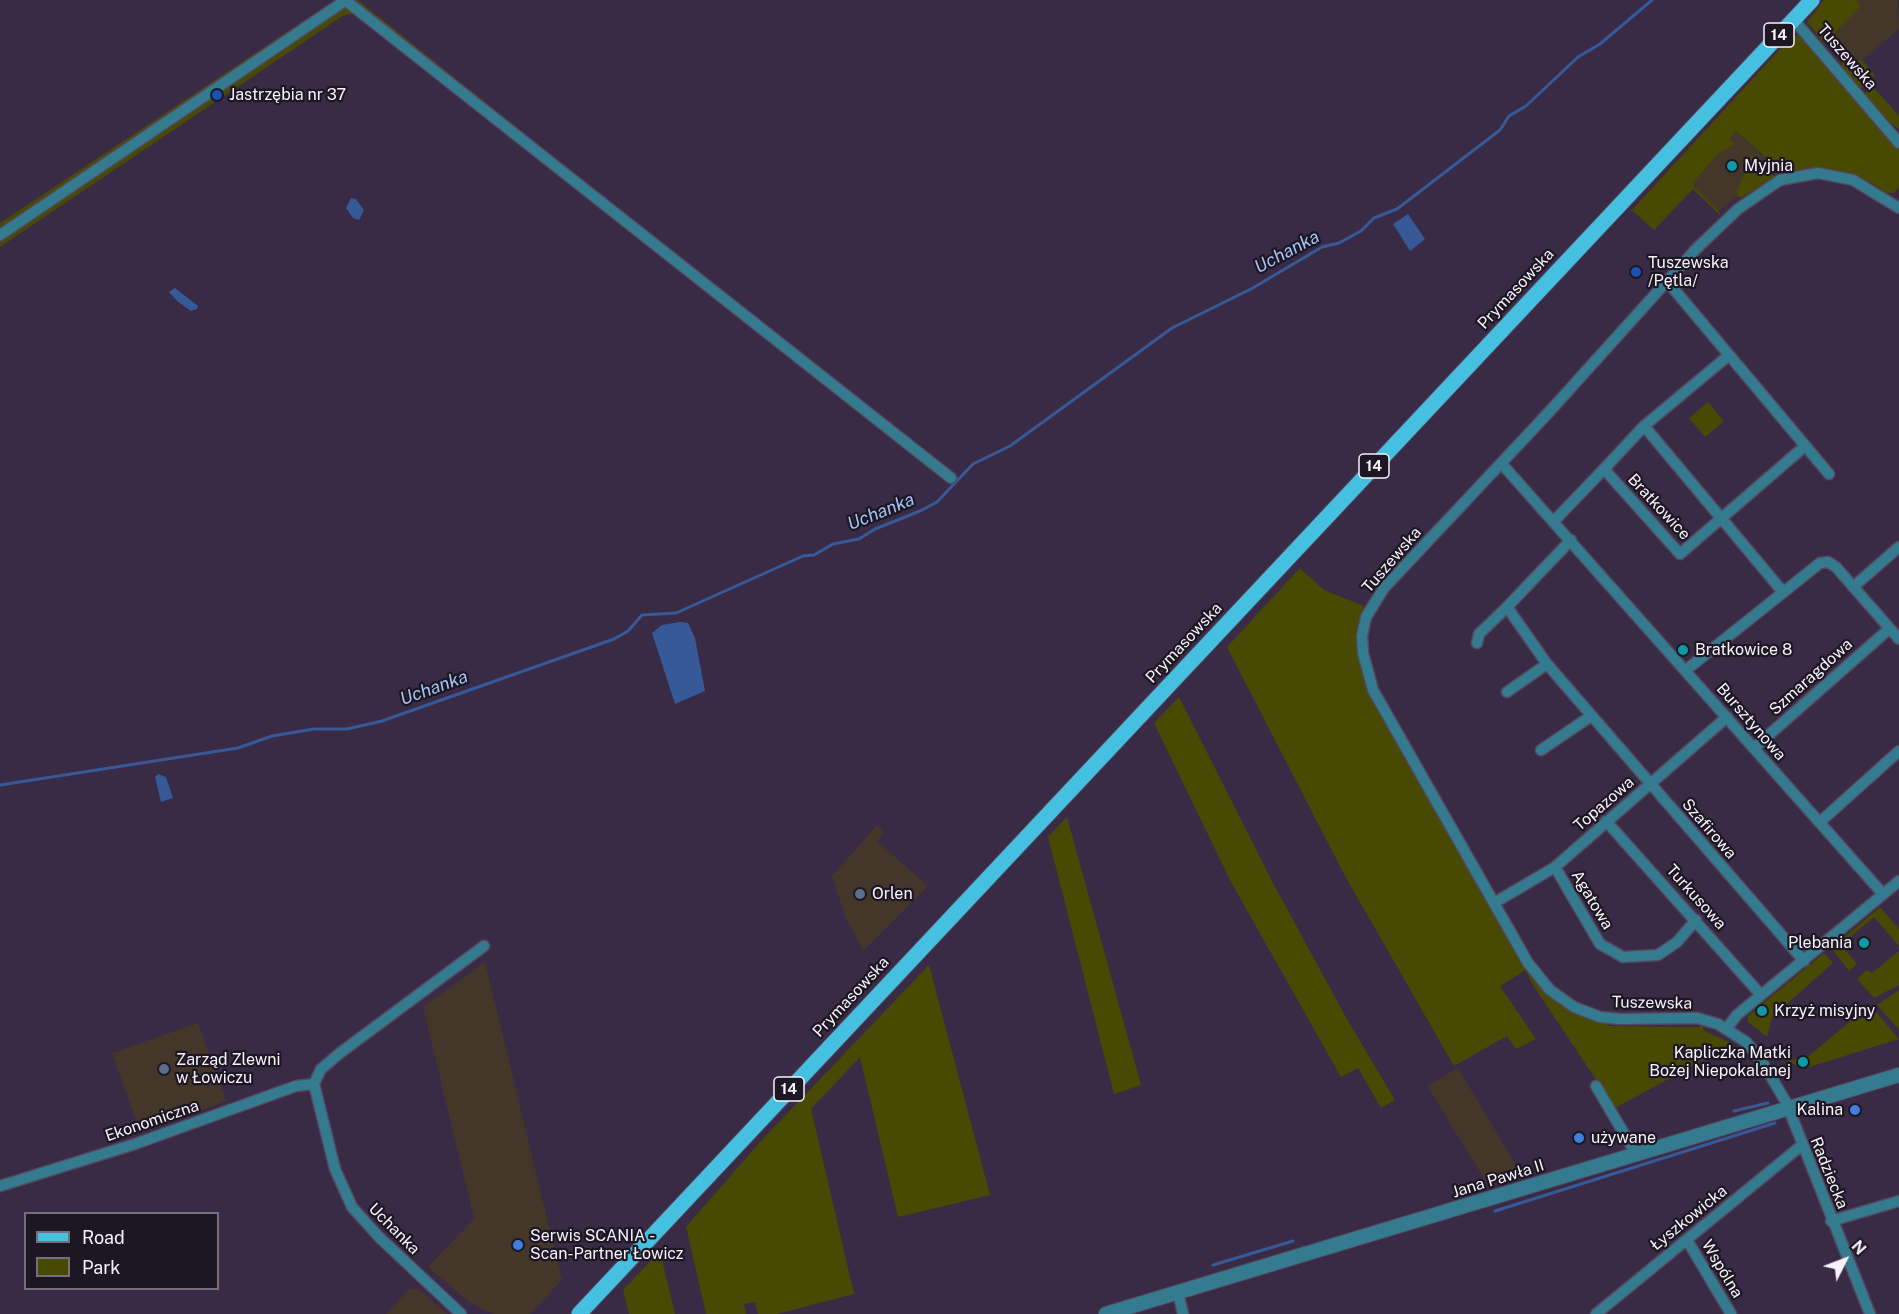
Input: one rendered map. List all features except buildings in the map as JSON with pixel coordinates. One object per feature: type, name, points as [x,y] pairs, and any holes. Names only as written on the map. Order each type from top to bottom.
[{"type":"main road","name":"Prymasowska","points":[[580,1313],[1812,0]]},
{"type":"street","points":[[0,235],[346,0],[951,478]]},
{"type":"street","name":"Tuszewska","points":[[1794,19],[1899,143]]},
{"type":"street","name":"Tuszewska","points":[[1777,1112],[1779,1087],[1746,1042],[1727,1028],[1697,1018],[1610,1018],[1574,1007],[1550,990],[1538,976],[1494,903],[1373,690],[1363,653],[1362,636],[1366,617],[1384,588],[1667,281],[1738,209],[1764,189],[1787,178],[1818,173],[1846,177],[1897,204]]},
{"type":"street","points":[[1667,281],[1829,474]]},
{"type":"street","name":"Bratkowice","points":[[1556,518],[1644,426],[1728,356]]},
{"type":"street","points":[[1644,426],[1783,592]]},
{"type":"street","name":"Bratkowice","points":[[1604,469],[1680,554],[1805,446]]},
{"type":"street","name":"Bursztynowa","points":[[1501,463],[1556,518],[1571,540],[1883,894]]},
{"type":"street","points":[[1477,643],[1479,634],[1571,540]]},
{"type":"street","points":[[1852,587],[1899,547]]},
{"type":"street","points":[[1686,670],[1820,563],[1828,562],[1899,639]]},
{"type":"street","name":"Szafirowa","points":[[1507,607],[1547,664],[1804,961]]},
{"type":"street","name":"Szmaragdowa","points":[[1754,748],[1889,629]]},
{"type":"street","points":[[1507,692],[1547,664]]},
{"type":"street","points":[[1541,750],[1591,716]]},
{"type":"street","name":"Topazowa","points":[[1494,903],[1554,867],[1727,717]]},
{"type":"street","points":[[1820,822],[1899,751]]},
{"type":"street","name":"Turkusowa","points":[[1606,821],[1761,995]]},
{"type":"street","name":"Agatowa","points":[[1554,867],[1600,944],[1623,957],[1658,955],[1677,942],[1696,920]]},
{"type":"street","points":[[1727,1028],[1737,1015],[1899,881]]},
{"type":"street","points":[[314,1084],[321,1069],[339,1053],[484,946]]},
{"type":"street","name":"Jana Pawła II","points":[[1106,1314],[1899,1076]]},
{"type":"street","name":"Ekonomiczna","points":[[0,1186],[135,1144],[296,1086],[314,1084]]},
{"type":"street","name":"Uchanka","points":[[314,1084],[335,1169],[352,1207],[379,1237],[461,1314]]},
{"type":"street","points":[[1596,1086],[1636,1154]]},
{"type":"street","name":"Radziecka","points":[[1777,1112],[1802,1145],[1870,1314]]},
{"type":"street","name":"Łyszkowicka","points":[[1596,1314],[1802,1145]]},
{"type":"street","points":[[1832,1221],[1899,1201]]},
{"type":"street","name":"Wspólna","points":[[1687,1240],[1731,1314]]},
{"type":"street","points":[[1178,1292],[1183,1314]]},
{"type":"shaded area","points":[[1857,0],[1898,0],[1899,29],[1862,60],[1854,62],[1843,58],[1828,41],[1831,35],[1860,7]]},
{"type":"shaded area","points":[[1736,131],[1780,172],[1775,175],[1749,156],[1737,196],[1719,211],[1693,187],[1693,183],[1717,155],[1733,144],[1729,139]]},
{"type":"shaded area","points":[[877,825],[884,833],[877,841],[928,886],[863,951],[846,918],[832,876]]},
{"type":"shaded area","points":[[485,962],[562,1280],[530,1314],[493,1314],[469,1302],[428,1267],[474,1219],[423,1007]]},
{"type":"shaded area","points":[[198,1023],[226,1101],[140,1132],[112,1053]]},
{"type":"shaded area","points":[[1458,1068],[1519,1170],[1485,1180],[1427,1086]]},
{"type":"shaded area","points":[[409,1289],[419,1289],[447,1314],[386,1314]]},
{"type":"green space","points":[[335,0],[358,0],[820,371],[570,184],[353,14],[344,15],[0,247],[0,223]]},
{"type":"green space","points":[[1824,0],[1857,0],[1860,7],[1824,43],[1807,22]]},
{"type":"green space","points":[[1797,35],[1807,39],[1899,150],[1899,186],[1894,193],[1887,193],[1868,181],[1832,169],[1802,169],[1783,173],[1736,131],[1729,139],[1734,144],[1717,155],[1693,183],[1694,187],[1719,211],[1721,216],[1693,189],[1654,230],[1632,210],[1791,37]]},
{"type":"green space","points":[[1843,58],[1854,62],[1862,60],[1875,75],[1862,88],[1858,87],[1842,67]]},
{"type":"green space","points":[[1872,86],[1899,116],[1899,129],[1885,119],[1866,97],[1866,92]]},
{"type":"green space","points":[[1751,155],[1775,177],[1741,198],[1737,196],[1737,191]]},
{"type":"green space","points":[[1708,402],[1724,421],[1705,437],[1689,418]]},
{"type":"green space","points":[[1300,568],[1324,590],[1364,606],[1358,629],[1358,655],[1366,688],[1526,969],[1540,987],[1571,1011],[1591,1020],[1607,1022],[1609,1026],[1699,1027],[1703,1024],[1703,1030],[1733,1044],[1615,1108],[1531,982],[1526,970],[1500,986],[1536,1039],[1516,1049],[1507,1036],[1454,1066],[1345,876],[1227,647]]},
{"type":"green space","points":[[1179,697],[1273,883],[1348,1021],[1395,1100],[1381,1108],[1358,1068],[1341,1077],[1231,882],[1154,723]]},
{"type":"green space","points":[[1067,817],[1141,1085],[1114,1094],[1048,837]]},
{"type":"green space","points":[[1880,907],[1899,929],[1899,946],[1874,917],[1841,945],[1857,964],[1849,971],[1831,948]]},
{"type":"green space","points":[[1899,951],[1899,985],[1874,998],[1857,979],[1867,970],[1872,973]]},
{"type":"green space","points":[[1824,953],[1833,963],[1772,1017],[1767,1037],[1748,1022],[1748,1016]]},
{"type":"green space","points":[[929,965],[990,1195],[898,1217],[860,1057],[811,1109],[854,1294],[777,1314],[758,1314],[755,1302],[744,1304],[746,1314],[706,1314],[686,1227],[760,1142]]},
{"type":"green space","points":[[1899,990],[1899,1030],[1877,1005]]},
{"type":"green space","points":[[1870,1005],[1899,1039],[1803,1069],[1786,1060],[1805,1059]]},
{"type":"green space","points":[[660,1251],[675,1314],[629,1314],[623,1290]]},
{"type":"water","points":[[351,198],[356,199],[364,210],[359,220],[353,218],[346,208]]},
{"type":"water","points":[[1408,214],[1425,239],[1410,251],[1393,224]]},
{"type":"water","points":[[175,288],[198,306],[197,309],[191,311],[177,301],[169,292]]},
{"type":"water","points":[[688,623],[695,638],[705,691],[675,704],[652,633],[662,625]]},
{"type":"water","points":[[158,774],[166,777],[173,798],[161,802],[155,777]]},
{"type":"waterway","name":"Uchanka","points":[[0,785],[238,748],[272,736],[314,729],[347,729],[382,721],[614,639],[628,631],[642,615],[676,613],[803,556],[814,555],[833,544],[859,539],[875,529],[920,511],[937,502],[973,464],[1010,446],[1172,328],[1251,289],[1322,247],[1339,243],[1361,231],[1374,218],[1397,209],[1500,130],[1509,116],[1526,106],[1578,57],[1600,44],[1652,0]]},
{"type":"waterway","points":[[1734,1111],[1768,1103]]},
{"type":"waterway","points":[[1495,1211],[1775,1123]]},
{"type":"waterway","points":[[1213,1265],[1293,1241]]},
{"type":"place","name":"Jastrzębia nr 37","points":[[217,95]]},
{"type":"place","name":"Myjnia","points":[[1732,166]]},
{"type":"place","name":"Tuszewska /Pętla/","points":[[1636,272]]},
{"type":"place","name":"Bratkowice 8","points":[[1683,650]]},
{"type":"place","name":"Orlen","points":[[860,894]]},
{"type":"place","name":"Plebania","points":[[1864,943]]},
{"type":"place","name":"Krzyż misyjny","points":[[1762,1011]]},
{"type":"place","name":"Kapliczka Matki Bożej Niepokalanej","points":[[1803,1062]]},
{"type":"place","name":"Zarząd Zlewni w Łowiczu","points":[[164,1069]]},
{"type":"place","name":"Kalina","points":[[1855,1110]]},
{"type":"place","name":"używane","points":[[1579,1138]]},
{"type":"place","name":"Serwis SCANIA - Scan-Partner Łowicz","points":[[518,1245]]}]
